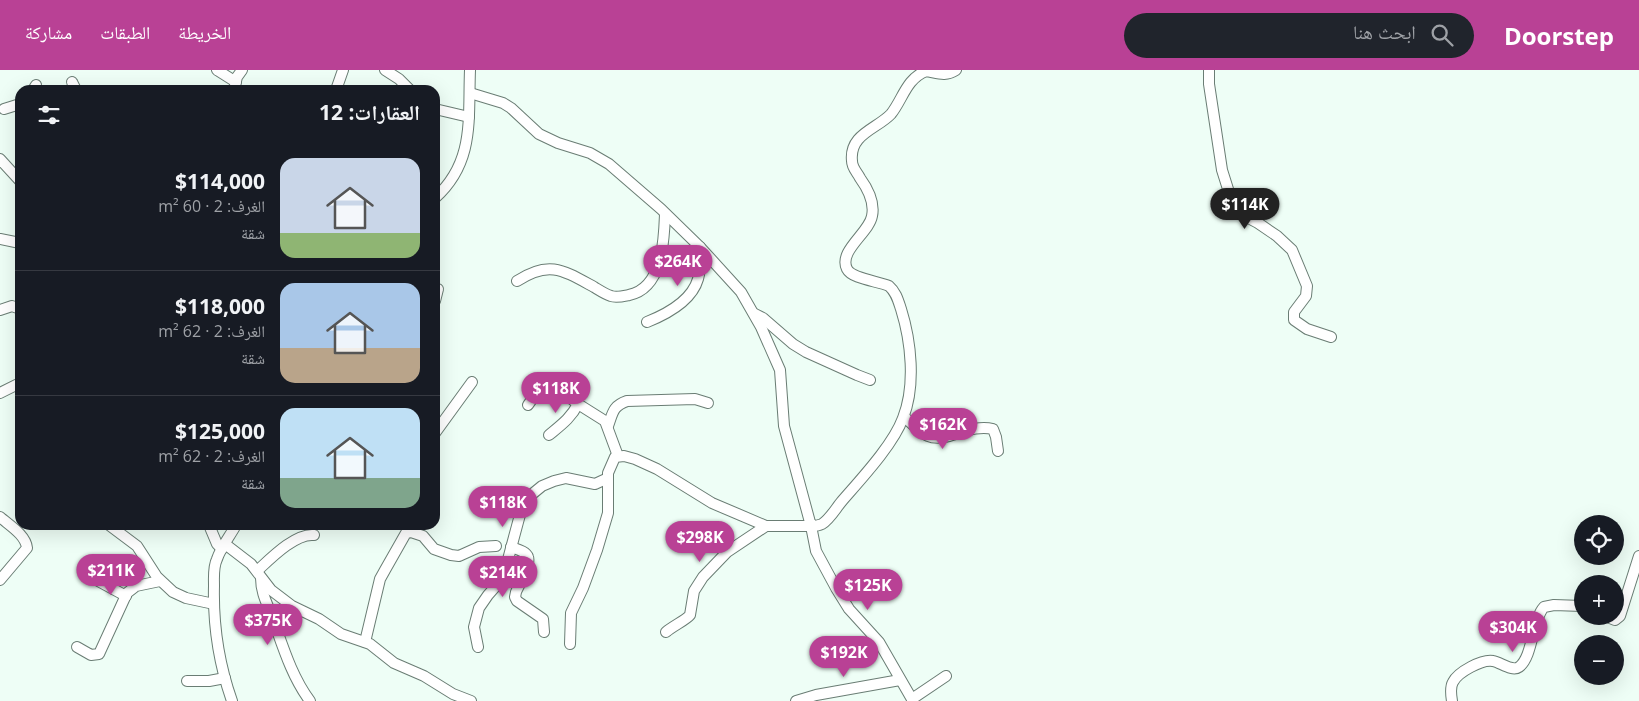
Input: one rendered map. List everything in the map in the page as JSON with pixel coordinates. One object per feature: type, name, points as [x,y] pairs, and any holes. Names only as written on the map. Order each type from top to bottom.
[{"type":"street","points":[[217,70],[234,85]]},
{"type":"street","points":[[235,85],[242,70]]},
{"type":"street","points":[[338,85],[343,70]]},
{"type":"street","points":[[385,70],[400,79],[405,85]]},
{"type":"street","points":[[570,644],[571,613],[583,588],[608,513],[608,473],[615,457],[635,459],[657,469],[712,503],[766,526],[817,526],[826,521],[890,441],[904,416],[909,399],[909,340],[906,322],[894,290],[889,286],[852,275],[846,264],[850,250],[868,227],[873,210],[868,190],[854,169],[852,154],[859,138],[864,132],[888,117],[895,109],[901,96],[913,79],[926,72],[948,74],[956,70]]},
{"type":"street","points":[[1209,70],[1209,84],[1222,170],[1233,205],[1239,213],[1277,236],[1292,250],[1308,290],[1306,296],[1294,312],[1294,320],[1307,329],[1331,337]]},
{"type":"street","points":[[440,193],[459,168],[465,148],[470,93],[468,71]]},
{"type":"street","points":[[470,93],[503,103],[539,134],[549,140],[582,150],[598,158],[618,172],[700,247],[741,292],[755,313],[780,370],[784,426],[816,551],[849,609],[879,642],[913,700],[946,676]]},
{"type":"street","points":[[1,109],[15,105]]},
{"type":"street","points":[[440,110],[469,117]]},
{"type":"street","points":[[0,159],[15,176]]},
{"type":"street","points":[[517,281],[536,270],[553,269],[574,276],[610,296],[633,294],[645,286],[655,272],[662,249],[665,214]]},
{"type":"street","points":[[0,244],[0,239],[15,242]]},
{"type":"street","points":[[647,322],[679,304],[695,286],[698,278],[700,247]]},
{"type":"street","points":[[0,310],[12,306],[15,307]]},
{"type":"street","points":[[755,313],[764,318],[793,344],[806,352],[870,380]]},
{"type":"street","points":[[528,405],[546,379],[551,380],[578,404],[601,417],[608,426],[618,456]]},
{"type":"street","points":[[0,381],[15,385]]},
{"type":"street","points":[[440,426],[472,382]]},
{"type":"street","points":[[0,393],[15,386]]},
{"type":"street","points":[[608,426],[614,409],[619,404],[627,401],[695,399],[708,403]]},
{"type":"street","points":[[549,435],[567,421],[574,413],[578,404]]},
{"type":"street","points":[[904,416],[925,435],[934,438],[940,438],[963,430],[993,429],[998,451]]},
{"type":"street","points":[[478,647],[474,627],[479,608],[503,578],[521,511],[531,495],[542,486],[566,478],[595,484],[608,478]]},
{"type":"street","points":[[0,517],[24,538],[27,548],[0,580]]},
{"type":"street","points":[[666,632],[674,624],[688,618],[696,586],[727,552],[766,526]]},
{"type":"street","points":[[116,530],[137,546],[160,581],[179,596],[214,604]]},
{"type":"street","points":[[211,530],[217,544],[246,560],[271,590],[292,606],[320,619],[341,634],[365,642],[376,648],[389,660],[424,676],[453,694],[471,701]]},
{"type":"street","points":[[232,701],[217,639],[214,604],[215,566],[233,530]]},
{"type":"street","points":[[365,642],[380,580],[406,533],[411,532],[423,536],[434,549],[451,555],[459,556],[479,546],[496,546]]},
{"type":"street","points":[[259,574],[296,539],[314,534]]},
{"type":"street","points":[[511,547],[525,553],[529,563],[515,597],[517,601],[543,619],[544,632]]},
{"type":"street","points":[[1624,603],[1639,556]]},
{"type":"street","points":[[259,574],[264,599],[283,650],[298,682],[310,701]]},
{"type":"street","points":[[91,577],[126,596]]},
{"type":"street","points":[[77,647],[91,655],[99,654],[126,596],[136,586],[152,581],[160,581]]},
{"type":"street","points":[[1452,701],[1451,687],[1454,680],[1481,662],[1495,661],[1518,668],[1528,652],[1537,621],[1544,606],[1574,606]]},
{"type":"street","points":[[187,680],[209,681],[225,678]]},
{"type":"street","points":[[796,701],[816,695],[900,680]]}]
